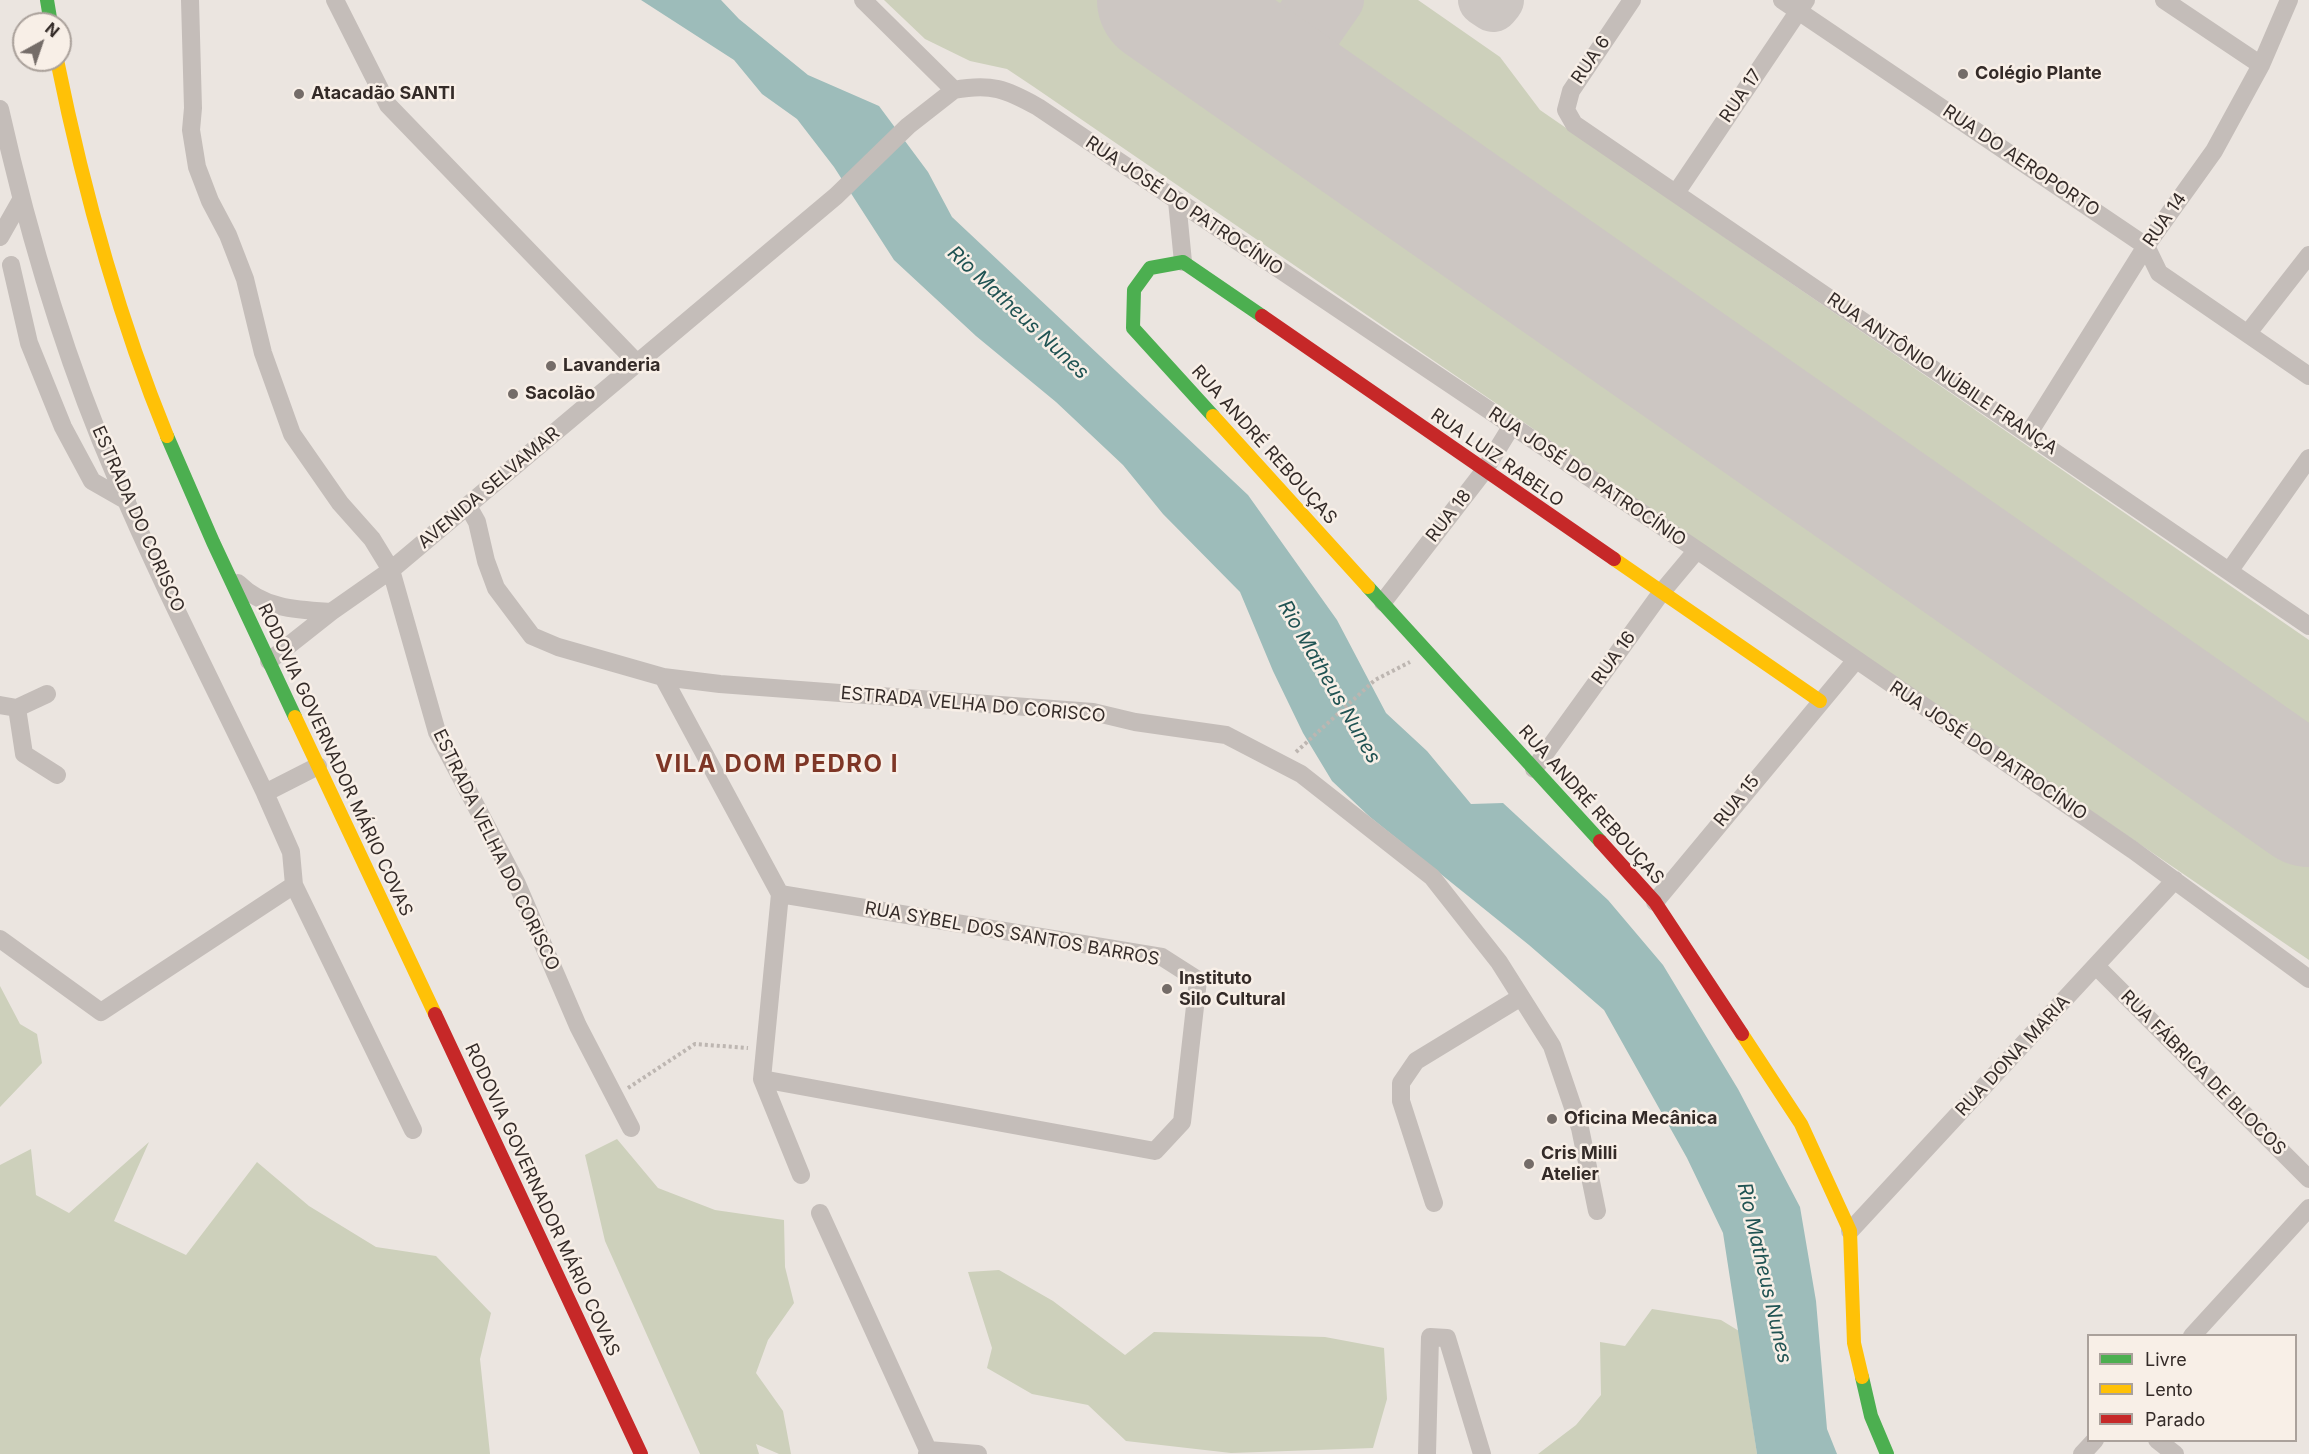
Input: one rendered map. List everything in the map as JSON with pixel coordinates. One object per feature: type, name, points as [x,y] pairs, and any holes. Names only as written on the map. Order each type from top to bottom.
[{"type":"main road","name":"RODOVIA GOVERNADOR MÁRIO COVAS","points":[[59,72],[77,158],[119,308],[161,424],[269,662],[641,1454]]},
{"type":"main road","name":"RUA ANDRÉ REBOUÇAS","points":[[1183,262],[1150,268],[1134,290],[1133,328],[1655,902],[1801,1124],[1850,1231],[1854,1343],[1871,1416],[1887,1454]]},
{"type":"main road","name":"RUA LUIZ RABELO","points":[[1183,262],[1820,701]]},
{"type":"street","name":"ESTRADA VELHA DO CORISCO","points":[[190,0],[193,108],[191,130],[197,167],[245,279],[263,353],[292,434],[340,503],[372,539],[391,570],[437,732],[517,884],[578,1026],[631,1128]]},
{"type":"street","points":[[334,0],[388,105],[637,363]]},
{"type":"street","points":[[863,0],[954,90]]},
{"type":"street","name":"RUA 6","points":[[1574,124],[1566,110],[1571,91],[1632,0]]},
{"type":"street","name":"RUA DO AEROPORTO","points":[[1782,0],[1802,6],[2146,246]]},
{"type":"street","points":[[2164,0],[2261,65]]},
{"type":"street","name":"RUA 14","points":[[2029,433],[2146,246],[2214,151],[2261,65],[2289,0]]},
{"type":"street","name":"RUA 17","points":[[1676,193],[1802,6]]},
{"type":"street","name":"RUA JOSÉ DO PATROCÍNIO","points":[[954,90],[987,85],[1011,92],[1697,550],[2175,880],[2309,978]]},
{"type":"street","name":"AVENIDA SELVAMAR","points":[[269,662],[331,612],[391,570],[468,506],[836,196],[908,126],[954,90]]},
{"type":"street","name":"ESTRADA DO CORISCO","points":[[0,109],[21,200],[72,361],[127,501],[291,852],[294,885]]},
{"type":"street","name":"RUA ANTÔNIO NÚBILE FRANÇA","points":[[1574,124],[2309,626]]},
{"type":"street","points":[[0,237],[21,200]]},
{"type":"street","points":[[1177,201],[1183,262]]},
{"type":"street","points":[[2146,246],[2159,273],[2309,375]]},
{"type":"street","points":[[2248,333],[2309,255]]},
{"type":"street","points":[[6,263],[44,278]]},
{"type":"street","points":[[6,263],[29,343],[63,427],[92,481],[127,501]]},
{"type":"street","name":"RUA 18","points":[[1383,602],[1484,471],[1510,427]]},
{"type":"street","points":[[2230,570],[2309,459]]},
{"type":"street","name":"ESTRADA VELHA DO CORISCO","points":[[468,506],[477,522],[486,561],[496,588],[532,636],[558,647],[663,677],[720,684],[1094,712],[1135,722],[1226,735],[1301,774],[1432,877],[1499,962],[1552,1046],[1580,1128],[1597,1211]]},
{"type":"street","name":"RUA 16","points":[[1534,769],[1661,593],[1697,550]]},
{"type":"street","points":[[229,574],[255,596],[276,607],[331,612]]},
{"type":"street","name":"RUA 15","points":[[1655,902],[1856,660]]},
{"type":"street","points":[[663,677],[780,894],[762,1079],[801,1175]]},
{"type":"street","points":[[47,694],[8,706],[24,754],[57,775]]},
{"type":"street","points":[[265,793],[318,766]]},
{"type":"street","name":"RUA DONA MARIA","points":[[1850,1231],[2175,880]]},
{"type":"street","points":[[0,939],[101,1012],[294,885],[413,1130]]},
{"type":"street","name":"RUA SYBEL DOS SANTOS BARROS","points":[[762,1079],[1155,1151],[1182,1122],[1198,980],[1162,957],[780,894]]},
{"type":"street","name":"RUA FÁBRICA DE BLOCOS","points":[[2096,966],[2309,1179]]},
{"type":"street","points":[[1434,1203],[1401,1101],[1401,1083],[1416,1061],[1521,997]]},
{"type":"street","points":[[2193,1334],[2309,1208]]},
{"type":"street","points":[[820,1213],[928,1452],[978,1454]]},
{"type":"street","points":[[1426,1454],[1430,1337],[1447,1338],[1482,1454]]},
{"type":"street","points":[[2082,1454],[2093,1442]]},
{"type":"street","points":[[2160,1442],[2175,1454]]},
{"type":"path","points":[[1302,747],[1375,680],[1428,652]]},
{"type":"path","points":[[615,1097],[695,1044],[764,1049]]},
{"type":"green space","points":[[884,0],[1104,0],[2309,842],[2309,960],[1034,87],[1007,69],[970,61],[925,39]]},
{"type":"green space","points":[[1219,0],[1299,0],[1282,24],[1254,25]]},
{"type":"green space","points":[[1353,0],[1418,0],[1500,57],[1540,110],[2309,640],[2309,763],[1323,74],[1321,45]]},
{"type":"green space","points":[[0,986],[20,1024],[37,1034],[42,1063],[0,1107]]},
{"type":"green space","points":[[617,1139],[658,1188],[715,1210],[784,1220],[785,1267],[794,1303],[768,1340],[756,1373],[783,1411],[791,1454],[779,1454],[756,1444],[759,1454],[700,1454],[605,1241],[585,1155]]},
{"type":"green space","points":[[149,1142],[114,1221],[186,1255],[257,1162],[309,1206],[376,1247],[436,1256],[491,1313],[480,1359],[490,1454],[0,1454],[0,1165],[31,1149],[36,1195],[69,1213]]},
{"type":"green space","points":[[999,1270],[1053,1301],[1125,1355],[1154,1332],[1325,1337],[1384,1348],[1387,1399],[1373,1448],[1231,1453],[1126,1441],[1088,1405],[1032,1394],[987,1368],[992,1348],[968,1272]]},
{"type":"green space","points":[[1652,1309],[1721,1320],[1739,1331],[1757,1454],[1538,1454],[1576,1425],[1601,1395],[1600,1342],[1625,1346]]},
{"type":"water","name":"Rio Matheus Nunes","points":[[641,0],[721,0],[739,19],[808,75],[879,106],[928,172],[952,217],[1248,495],[1337,620],[1386,713],[1427,751],[1471,804],[1503,803],[1608,900],[1663,965],[1738,1089],[1800,1207],[1816,1301],[1827,1429],[1837,1454],[1757,1454],[1723,1233],[1687,1158],[1604,1010],[1529,945],[1370,817],[1332,781],[1303,733],[1273,671],[1240,592],[1163,514],[1123,465],[1056,402],[976,336],[894,260],[834,167],[797,119],[762,94],[734,60]]},
{"type":"taxiway","points":[[1230,47],[1289,36],[1314,0]]},
{"type":"taxiway","points":[[1302,98],[1306,46],[1338,0]]},
{"type":"taxiway","points":[[1484,0],[1493,6],[1498,0]]},
{"type":"runway","points":[[1162,0],[2309,802]]},
{"type":"traffic: fast","points":[[47,0],[49,12]]},
{"type":"traffic: fast","points":[[1213,416],[1133,328],[1134,290],[1150,268],[1183,262],[1262,316]]},
{"type":"traffic: fast","points":[[167,436],[213,542],[295,717]]},
{"type":"traffic: fast","points":[[1368,587],[1600,841]]},
{"type":"traffic: fast","points":[[1862,1377],[1871,1416],[1887,1454]]},
{"type":"traffic: slow","points":[[60,72],[78,156],[103,250],[132,344],[167,436]]},
{"type":"traffic: slow","points":[[1213,416],[1368,587]]},
{"type":"traffic: slow","points":[[1614,559],[1820,701]]},
{"type":"traffic: slow","points":[[295,717],[435,1014]]},
{"type":"traffic: slow","points":[[1742,1034],[1801,1124],[1850,1231],[1854,1343],[1862,1377]]},
{"type":"traffic: jam","points":[[1262,316],[1614,559]]},
{"type":"traffic: jam","points":[[1600,841],[1655,902],[1742,1034]]},
{"type":"traffic: jam","points":[[435,1014],[641,1454]]},
{"type":"place","name":"Colégio Plante","points":[[1963,74]]},
{"type":"place","name":"Atacadão SANTI","points":[[299,94]]},
{"type":"place","name":"Lavanderia","points":[[551,366]]},
{"type":"place","name":"Sacolão","points":[[513,394]]},
{"type":"place","name":"Instituto Silo Cultural","points":[[1167,989]]},
{"type":"place","name":"Oficina Mecânica","points":[[1552,1119]]},
{"type":"place","name":"Cris Milli Atelier","points":[[1529,1164]]},
{"type":"district","name":"VILA DOM PEDRO I","points":[[777,765]]}]
